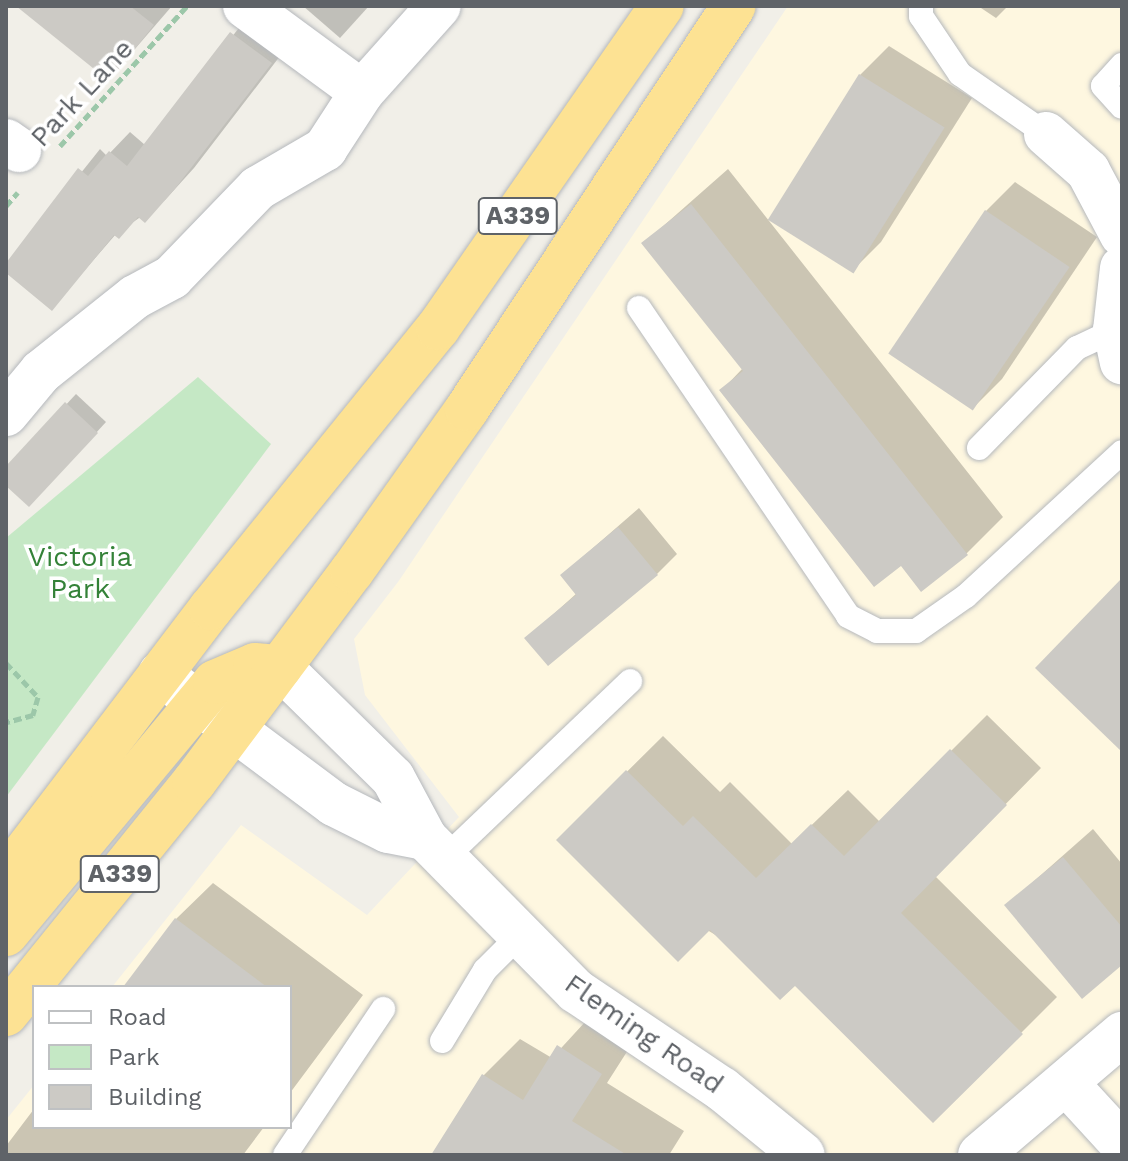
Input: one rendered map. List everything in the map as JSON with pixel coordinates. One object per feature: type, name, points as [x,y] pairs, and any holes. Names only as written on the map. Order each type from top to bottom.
[{"type":"highway","name":"A339","points":[[6,877],[160,674],[438,328],[662,6]]},
{"type":"highway","name":"A339","points":[[6,1014],[280,667],[467,409],[734,6]]},
{"type":"highway","points":[[195,702],[235,670],[280,667]]},
{"type":"highway","name":"A339","points":[[6,934],[195,702]]},
{"type":"street","points":[[245,6],[362,92]]},
{"type":"street","points":[[10,400],[135,297],[172,277],[258,188],[325,149],[362,92],[439,6]]},
{"type":"street","points":[[1046,134],[1088,171],[1122,235]]},
{"type":"street","points":[[1118,346],[1122,268]]},
{"type":"street","name":"Fleming Road","points":[[280,667],[393,778],[435,848],[576,991],[722,1089],[803,1155]]},
{"type":"street","points":[[160,674],[231,731],[361,819],[435,848]]},
{"type":"street","points":[[980,1155],[1122,1034]]},
{"type":"street","points":[[1067,1084],[1122,1144]]},
{"type":"lane","points":[[921,6],[921,16],[960,74],[1046,134]]},
{"type":"lane","points":[[1122,65],[1103,86],[1122,107]]},
{"type":"lane","points":[[639,308],[848,616],[877,631],[916,631],[966,596],[1122,452]]},
{"type":"lane","points":[[979,448],[1077,348],[1118,346]]},
{"type":"lane","points":[[435,848],[630,681]]},
{"type":"lane","points":[[442,1041],[485,970],[519,936]]},
{"type":"lane","points":[[285,1155],[383,1009]]},
{"type":"path","name":"Park Lane","points":[[6,206],[27,156],[187,6]]},
{"type":"path","points":[[6,663],[38,697],[33,715],[6,722]]},
{"type":"shaded area","points":[[788,6],[1122,6],[1122,1155],[6,1155],[6,1120],[32,1088],[32,1129],[292,1129],[292,985],[114,985],[241,825],[367,915],[459,817],[365,695],[354,639],[398,582]]},
{"type":"green space","name":"Victoria Park","points":[[198,377],[271,444],[6,797],[6,538]]},
{"type":"building","points":[[16,6],[130,6],[154,25],[109,81]]},
{"type":"building","points":[[230,32],[272,63],[145,223],[138,217],[119,239],[114,235],[52,311],[6,273],[6,263],[78,168],[88,176],[109,151],[127,166]]},
{"type":"building","points":[[859,74],[945,128],[854,273],[768,220]]},
{"type":"building","points":[[691,204],[968,555],[921,592],[901,566],[874,587],[719,390],[743,371],[641,243]]},
{"type":"building","points":[[985,210],[1070,267],[973,410],[888,353]]},
{"type":"building","points":[[65,402],[98,433],[29,507],[6,486],[6,466]]},
{"type":"building","points":[[618,527],[658,575],[548,666],[524,638],[576,595],[560,575]]},
{"type":"building","points":[[1122,578],[1122,752],[1035,668]]},
{"type":"building","points":[[950,749],[1007,805],[901,913],[1023,1034],[933,1123],[795,986],[780,1000],[710,930],[678,962],[556,840],[626,770],[683,826],[693,816],[756,878],[811,824],[844,856]]},
{"type":"building","points":[[1063,857],[1122,927],[1122,965],[1082,999],[1004,905]]},
{"type":"building","points":[[175,918],[264,985],[125,985]]},
{"type":"building","points":[[557,1045],[602,1074],[572,1121],[627,1155],[431,1155],[482,1074],[523,1100]]}]
